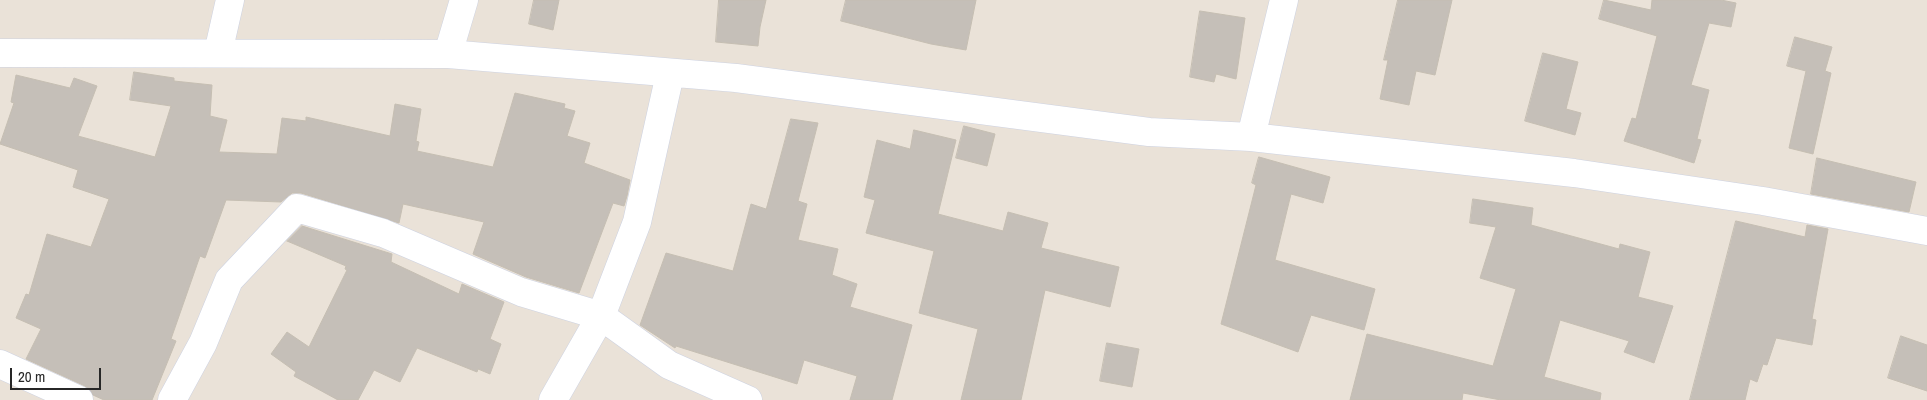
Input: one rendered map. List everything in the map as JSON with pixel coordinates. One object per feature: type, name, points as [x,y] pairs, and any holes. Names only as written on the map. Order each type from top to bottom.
[{"type":"street","points":[[218,53],[230,0]]},
{"type":"street","points":[[448,54],[464,0]]},
{"type":"street","points":[[1251,137],[1284,0]]},
{"type":"street","points":[[0,53],[448,54],[736,78],[1149,132],[1251,137],[1574,173],[1763,201],[1927,231]]},
{"type":"street","points":[[553,400],[601,316],[637,222],[670,74]]},
{"type":"street","points":[[172,400],[203,343],[229,280],[297,208],[383,233],[521,292],[601,316],[669,365],[748,400]]},
{"type":"street","points":[[0,364],[79,400]]},
{"type":"building","points":[[534,0],[559,0],[553,30],[529,24]]},
{"type":"building","points":[[719,0],[766,0],[758,46],[716,42]]},
{"type":"building","points":[[846,0],[976,0],[966,50],[931,44],[841,21]]},
{"type":"building","points":[[1398,0],[1452,0],[1435,75],[1416,71],[1409,105],[1380,99],[1388,60],[1384,60]]},
{"type":"building","points":[[1604,0],[1651,10],[1652,0],[1721,0],[1736,3],[1731,27],[1709,23],[1691,85],[1709,90],[1697,139],[1701,140],[1694,163],[1624,141],[1632,118],[1636,119],[1657,36],[1599,19]]},
{"type":"building","points":[[1200,11],[1245,18],[1236,79],[1216,74],[1214,82],[1190,77]]},
{"type":"building","points":[[1795,37],[1832,47],[1825,71],[1831,73],[1813,154],[1789,148],[1806,71],[1787,66]]},
{"type":"building","points":[[1543,53],[1578,62],[1566,109],[1581,113],[1575,135],[1525,121]]},
{"type":"building","points":[[134,72],[174,78],[174,81],[212,85],[210,116],[227,120],[219,152],[277,154],[282,118],[306,121],[306,117],[390,136],[395,104],[421,109],[416,141],[419,142],[417,151],[493,167],[515,93],[565,104],[564,108],[575,111],[567,136],[590,143],[584,163],[630,180],[627,196],[624,206],[613,203],[579,293],[526,277],[473,254],[484,222],[403,204],[399,223],[301,193],[292,193],[281,202],[226,200],[205,258],[200,256],[171,339],[176,341],[152,400],[104,400],[93,395],[85,386],[26,359],[41,329],[16,318],[26,294],[29,295],[47,234],[91,247],[109,199],[73,187],[78,170],[0,144],[14,103],[11,102],[16,75],[70,88],[74,78],[97,86],[78,136],[155,157],[171,106],[130,100]]},
{"type":"building","points":[[791,119],[818,123],[798,201],[807,204],[798,240],[838,249],[832,275],[857,284],[850,307],[912,325],[892,400],[850,400],[857,376],[804,360],[797,384],[676,346],[675,348],[640,325],[666,253],[733,271],[751,204],[766,209]]},
{"type":"building","points":[[964,126],[995,134],[987,166],[956,158]]},
{"type":"building","points":[[914,130],[956,140],[938,214],[1003,231],[1008,212],[1048,223],[1041,248],[1119,267],[1110,307],[1045,290],[1021,400],[961,400],[978,329],[919,313],[934,251],[866,233],[875,200],[864,197],[877,140],[910,149]]},
{"type":"building","points":[[1259,157],[1330,177],[1323,203],[1291,194],[1275,260],[1375,289],[1364,330],[1311,315],[1298,352],[1221,324],[1256,185],[1252,183]]},
{"type":"building","points":[[1817,158],[1916,182],[1909,212],[1811,194]]},
{"type":"building","points":[[1473,199],[1533,208],[1531,225],[1619,249],[1620,244],[1650,252],[1638,297],[1673,306],[1654,363],[1624,352],[1629,341],[1560,320],[1544,377],[1601,393],[1600,400],[1501,400],[1463,393],[1462,400],[1350,400],[1367,334],[1493,366],[1516,289],[1480,278],[1496,227],[1470,223]]},
{"type":"building","points":[[1736,221],[1805,237],[1807,225],[1828,229],[1812,319],[1816,320],[1812,345],[1776,338],[1767,365],[1763,364],[1757,382],[1750,379],[1745,400],[1690,400]]},
{"type":"building","points":[[302,226],[392,254],[391,262],[459,294],[462,284],[504,302],[490,339],[501,344],[490,374],[478,369],[477,372],[417,348],[400,382],[374,370],[358,400],[338,400],[294,376],[296,372],[271,354],[287,332],[309,347],[347,270],[345,269],[346,266],[287,241]]},
{"type":"building","points":[[1901,336],[1927,345],[1927,391],[1888,378]]},
{"type":"building","points":[[1107,343],[1139,349],[1132,387],[1100,381]]}]
